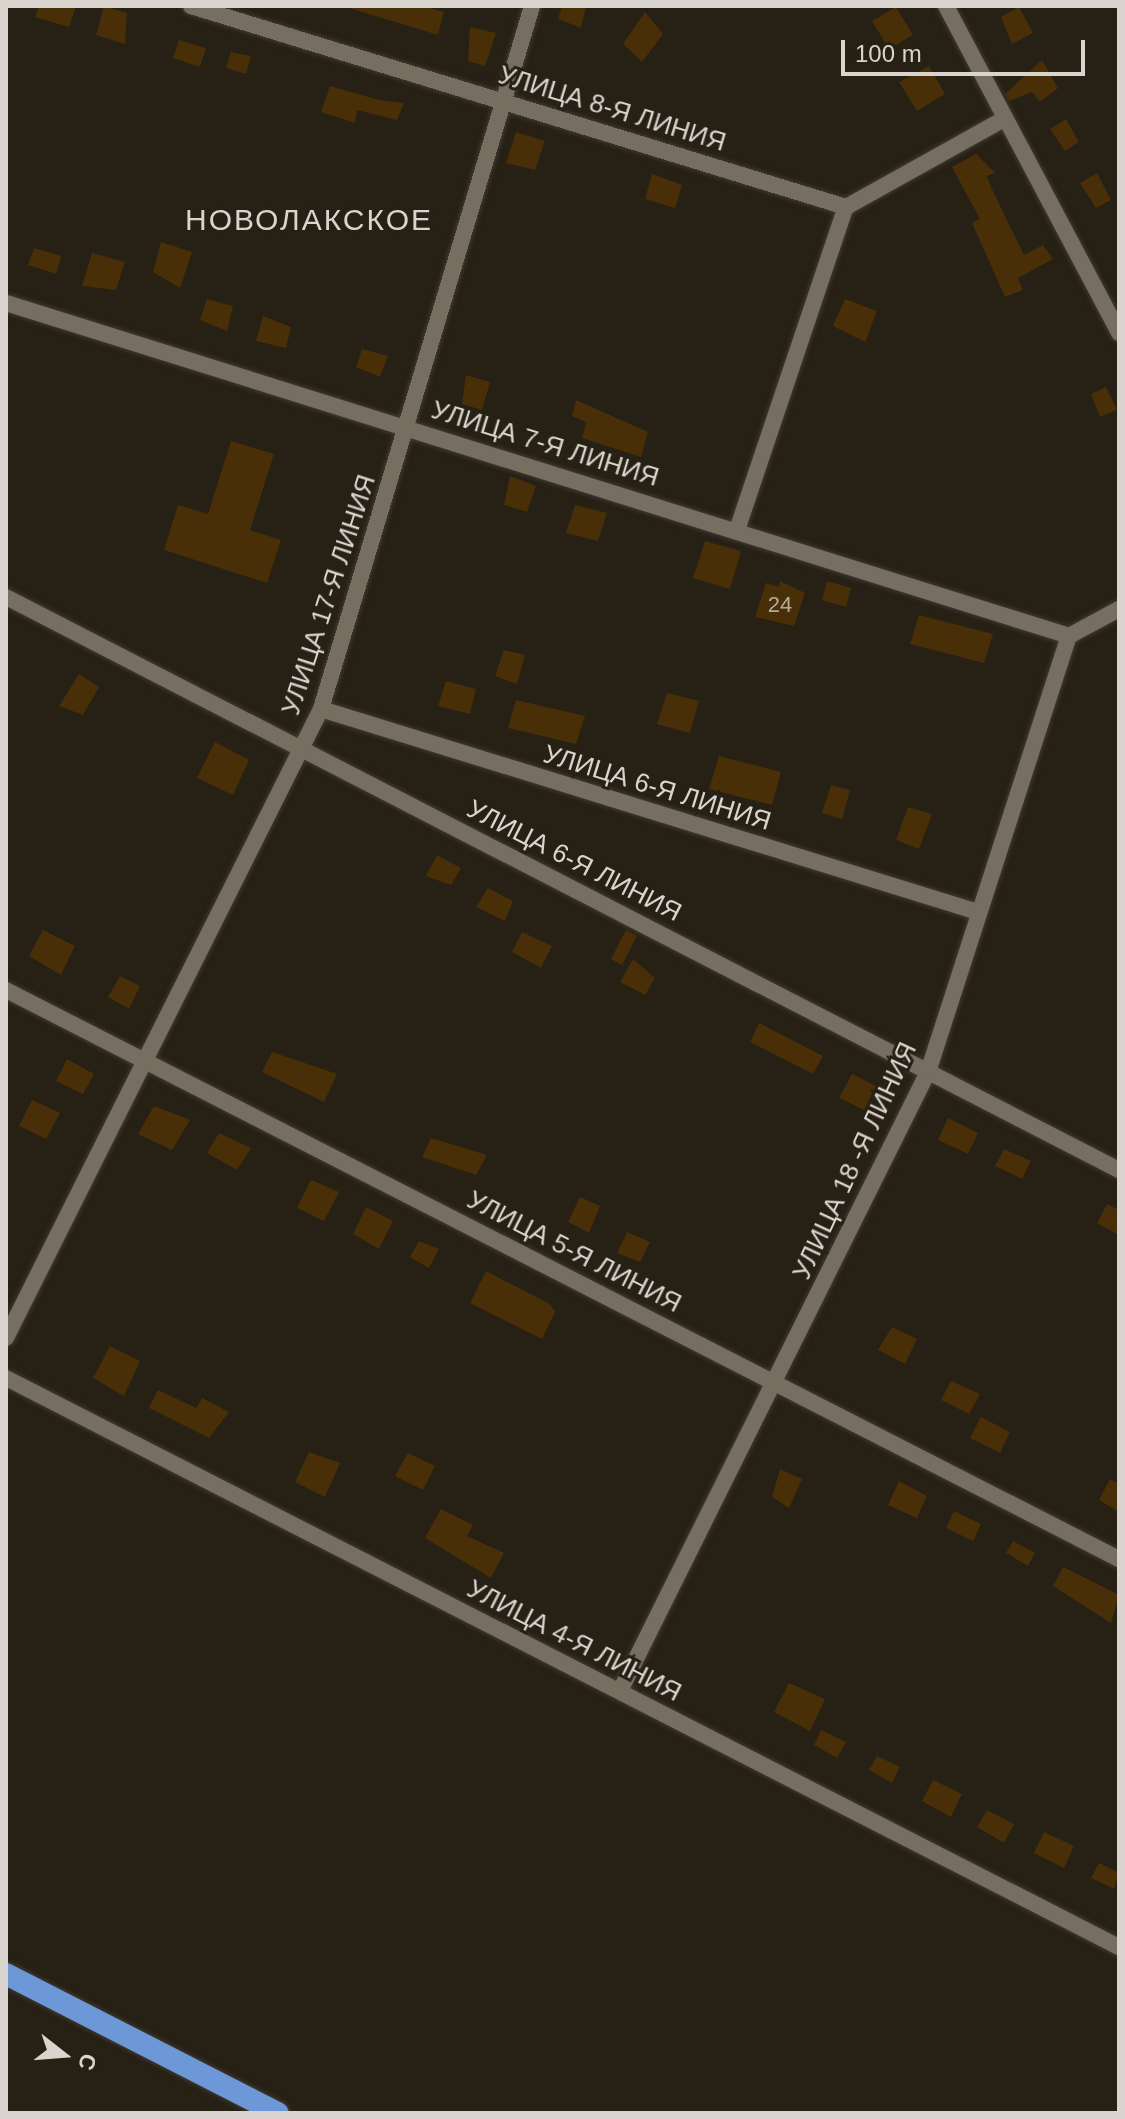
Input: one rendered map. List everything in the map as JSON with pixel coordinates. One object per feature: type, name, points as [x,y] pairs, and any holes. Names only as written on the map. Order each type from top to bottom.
[{"type":"highway","points":[[6,1974],[278,2113]]},
{"type":"street","name":"УЛИЦА 8-Я ЛИНИЯ","points":[[191,6],[846,207]]},
{"type":"street","name":"УЛИЦА 17-Я ЛИНИЯ","points":[[6,1338],[148,1064],[321,709],[407,427],[501,100],[532,6]]},
{"type":"street","points":[[946,6],[1119,333]]},
{"type":"street","points":[[738,527],[846,207],[1004,119]]},
{"type":"street","name":"УЛИЦА 7-Я ЛИНИЯ","points":[[6,303],[738,527],[1069,636]]},
{"type":"street","name":"УЛИЦА 6-Я ЛИНИЯ","points":[[6,597],[304,747],[1119,1170]]},
{"type":"street","points":[[1069,636],[1119,609]]},
{"type":"street","name":"УЛИЦА 18 -Я ЛИНИЯ","points":[[620,1691],[928,1072],[1069,636]]},
{"type":"street","name":"УЛИЦА 6-Я ЛИНИЯ","points":[[321,709],[978,912]]},
{"type":"street","name":"УЛИЦА 5-Я ЛИНИЯ","points":[[6,990],[1119,1559]]},
{"type":"street","name":"УЛИЦА 4-Я ЛИНИЯ","points":[[6,1378],[1119,1947]]},
{"type":"building","points":[[39,6],[76,6],[69,27],[35,17]]},
{"type":"building","points":[[104,6],[127,13],[125,44],[96,35]]},
{"type":"building","points":[[422,6],[444,12],[438,35],[349,8]]},
{"type":"building","points":[[562,6],[586,6],[581,28],[558,19]]},
{"type":"building","points":[[896,7],[913,35],[889,49],[872,21]]},
{"type":"building","points":[[1019,7],[1033,33],[1012,44],[1001,17]]},
{"type":"building","points":[[645,12],[663,34],[642,62],[623,44]]},
{"type":"building","points":[[470,27],[496,33],[485,66],[468,61]]},
{"type":"building","points":[[179,40],[206,48],[200,67],[173,58]]},
{"type":"building","points":[[231,52],[251,56],[246,74],[226,68]]},
{"type":"building","points":[[1042,60],[1058,88],[1040,102],[1032,92],[1009,101],[1005,94]]},
{"type":"building","points":[[929,66],[945,94],[917,111],[899,82]]},
{"type":"building","points":[[330,86],[379,100],[404,103],[397,120],[357,110],[355,123],[321,112]]},
{"type":"building","points":[[1066,119],[1079,142],[1065,151],[1050,129]]},
{"type":"building","points":[[516,132],[545,141],[535,170],[506,163]]},
{"type":"building","points":[[976,154],[995,173],[987,176],[1024,255],[1043,245],[1053,259],[1018,278],[1023,290],[1005,297],[972,223],[980,219],[952,167]]},
{"type":"building","points":[[1097,173],[1111,200],[1096,208],[1080,183]]},
{"type":"building","points":[[652,174],[682,185],[675,208],[645,199]]},
{"type":"building","points":[[161,242],[192,252],[180,288],[153,272]]},
{"type":"building","points":[[34,248],[61,256],[56,274],[28,265]]},
{"type":"building","points":[[92,253],[125,262],[116,290],[82,286]]},
{"type":"building","points":[[207,299],[233,306],[227,331],[200,320]]},
{"type":"building","points":[[845,299],[877,311],[865,342],[833,326]]},
{"type":"building","points":[[263,316],[291,327],[286,348],[256,341]]},
{"type":"building","points":[[362,349],[388,356],[380,377],[356,367]]},
{"type":"building","points":[[466,375],[490,382],[482,410],[462,404]]},
{"type":"building","points":[[1106,387],[1117,410],[1100,417],[1091,394]]},
{"type":"building","points":[[576,400],[648,432],[641,457],[582,438],[586,422],[572,416]]},
{"type":"building","points":[[231,441],[274,454],[250,530],[281,540],[267,583],[164,550],[178,505],[208,514]]},
{"type":"building","points":[[510,476],[536,486],[527,512],[504,505]]},
{"type":"building","points":[[575,505],[607,513],[598,541],[566,533]]},
{"type":"building","points":[[705,541],[741,551],[730,589],[693,578]]},
{"type":"building","points":[[780,581],[805,593],[794,626],[755,617],[766,583],[779,587]]},
{"type":"building","points":[[827,581],[851,588],[846,607],[822,600]]},
{"type":"building","points":[[919,615],[993,634],[984,663],[910,644]]},
{"type":"building","points":[[504,650],[525,655],[517,684],[495,676]]},
{"type":"building","points":[[79,674],[99,687],[83,715],[59,706]]},
{"type":"building","points":[[446,681],[476,689],[470,714],[438,706]]},
{"type":"building","points":[[667,693],[699,701],[690,733],[657,724]]},
{"type":"building","points":[[516,700],[585,716],[576,744],[508,728]]},
{"type":"building","points":[[215,742],[249,760],[233,795],[197,778]]},
{"type":"building","points":[[719,756],[781,772],[772,805],[709,789]]},
{"type":"building","points":[[831,785],[850,790],[842,819],[822,813]]},
{"type":"building","points":[[908,807],[932,814],[919,849],[896,840]]},
{"type":"building","points":[[437,855],[461,868],[451,885],[426,876]]},
{"type":"building","points":[[488,888],[513,901],[505,921],[476,907]]},
{"type":"building","points":[[43,930],[75,946],[61,975],[29,956]]},
{"type":"building","points":[[626,930],[637,936],[622,965],[611,959]]},
{"type":"building","points":[[522,932],[552,946],[541,968],[512,952]]},
{"type":"building","points":[[633,959],[655,978],[645,995],[620,982]]},
{"type":"building","points":[[120,976],[140,986],[129,1009],[108,997]]},
{"type":"building","points":[[759,1023],[823,1056],[813,1074],[750,1042]]},
{"type":"building","points":[[272,1052],[337,1074],[324,1102],[262,1072]]},
{"type":"building","points":[[67,1059],[94,1074],[83,1094],[56,1081]]},
{"type":"building","points":[[852,1074],[876,1086],[864,1110],[839,1098]]},
{"type":"building","points":[[32,1100],[60,1113],[46,1139],[19,1126]]},
{"type":"building","points":[[154,1106],[190,1120],[172,1150],[138,1134]]},
{"type":"building","points":[[948,1118],[978,1133],[968,1154],[938,1140]]},
{"type":"building","points":[[219,1133],[251,1148],[237,1170],[207,1153]]},
{"type":"building","points":[[431,1138],[487,1155],[476,1175],[422,1157]]},
{"type":"building","points":[[1004,1149],[1031,1161],[1022,1179],[995,1166]]},
{"type":"building","points":[[311,1180],[339,1192],[324,1221],[297,1208]]},
{"type":"building","points":[[580,1197],[600,1206],[589,1233],[568,1222]]},
{"type":"building","points":[[1107,1204],[1119,1210],[1119,1235],[1097,1223]]},
{"type":"building","points":[[366,1207],[393,1221],[379,1249],[353,1234]]},
{"type":"building","points":[[627,1232],[650,1242],[640,1262],[617,1253]]},
{"type":"building","points":[[419,1241],[439,1249],[429,1268],[410,1257]]},
{"type":"building","points":[[486,1271],[550,1304],[555,1312],[542,1339],[470,1303]]},
{"type":"building","points":[[892,1327],[917,1339],[905,1364],[878,1350]]},
{"type":"building","points":[[110,1346],[140,1361],[124,1396],[93,1378]]},
{"type":"building","points":[[951,1381],[980,1394],[969,1414],[941,1400]]},
{"type":"building","points":[[158,1390],[196,1408],[202,1398],[229,1412],[209,1438],[149,1408]]},
{"type":"building","points":[[981,1417],[1010,1432],[1000,1453],[970,1438]]},
{"type":"building","points":[[309,1452],[340,1463],[325,1497],[295,1482]]},
{"type":"building","points":[[408,1453],[435,1466],[423,1490],[395,1476]]},
{"type":"building","points":[[780,1469],[802,1479],[789,1508],[772,1497]]},
{"type":"building","points":[[1110,1479],[1119,1484],[1119,1512],[1099,1500]]},
{"type":"building","points":[[899,1481],[927,1496],[917,1518],[888,1505]]},
{"type":"building","points":[[441,1509],[473,1525],[467,1536],[504,1553],[491,1578],[425,1538]]},
{"type":"building","points":[[954,1511],[981,1524],[973,1541],[946,1528]]},
{"type":"building","points":[[1013,1541],[1035,1553],[1028,1566],[1006,1553]]},
{"type":"building","points":[[1063,1567],[1119,1595],[1111,1623],[1053,1586]]},
{"type":"building","points":[[789,1683],[825,1699],[810,1731],[774,1712]]},
{"type":"building","points":[[821,1730],[846,1742],[837,1758],[814,1745]]},
{"type":"building","points":[[877,1756],[900,1767],[892,1783],[869,1770]]},
{"type":"building","points":[[933,1780],[962,1794],[951,1817],[922,1801]]},
{"type":"building","points":[[987,1810],[1014,1824],[1004,1843],[977,1827]]},
{"type":"building","points":[[1044,1832],[1074,1846],[1064,1868],[1034,1853]]},
{"type":"building","points":[[1099,1863],[1119,1873],[1114,1889],[1091,1878]]},
{"type":"district","name":"НОВОЛАКСКОЕ","points":[[309,220]]}]
